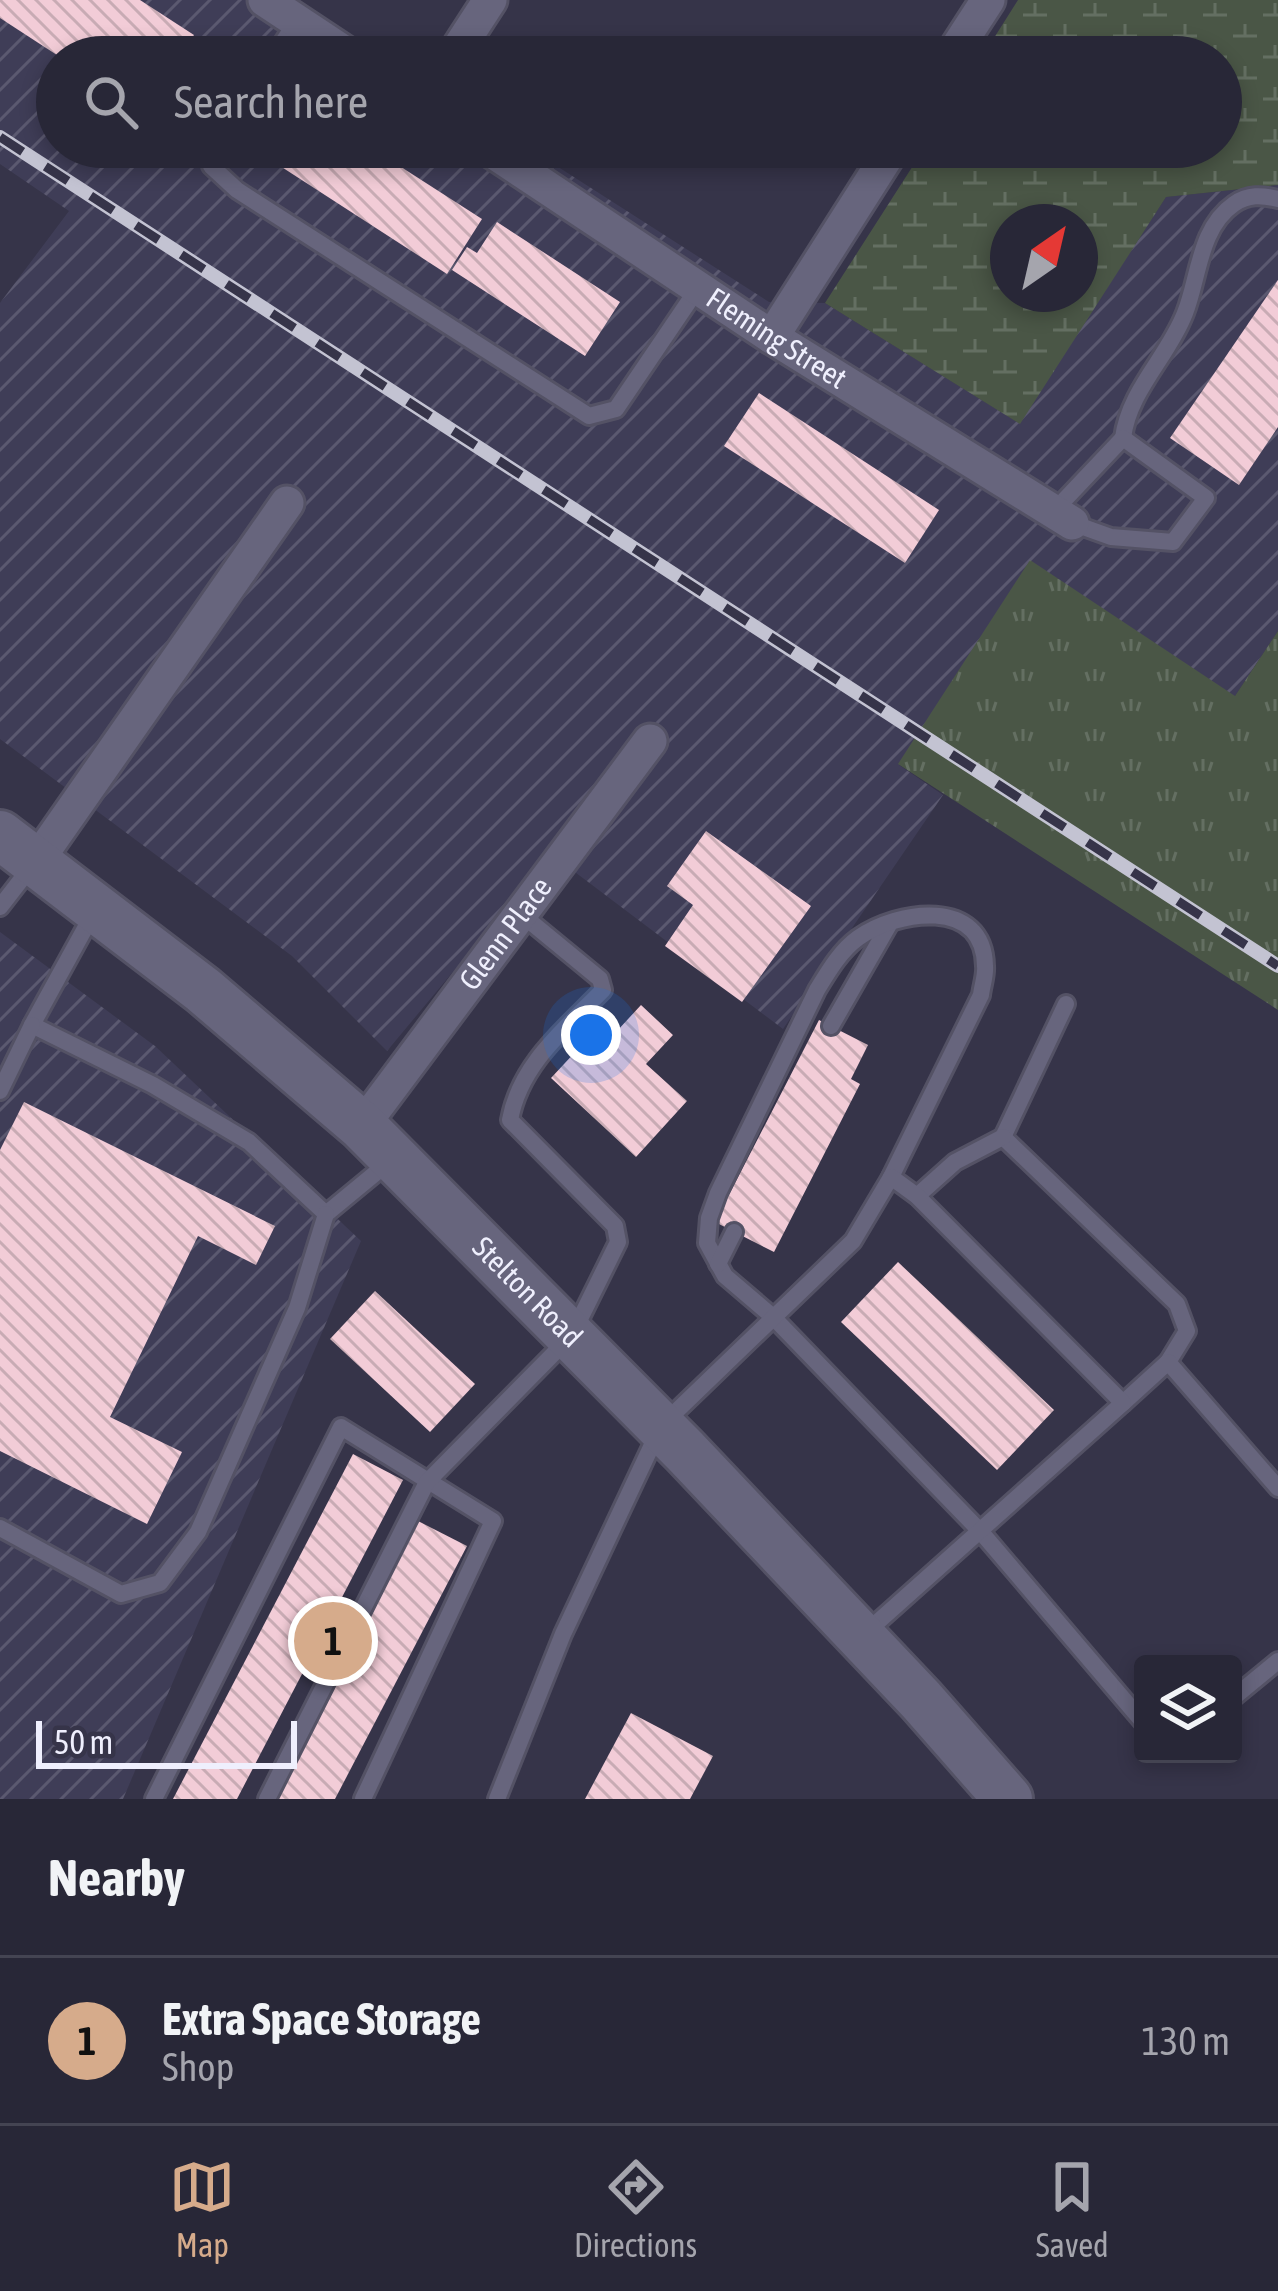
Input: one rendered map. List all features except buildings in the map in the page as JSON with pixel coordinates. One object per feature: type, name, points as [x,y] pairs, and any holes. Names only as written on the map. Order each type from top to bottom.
[{"type":"main road","name":"Stelton Road","points":[[18,849],[203,990],[378,1141],[661,1426],[1008,1799]]},
{"type":"street","points":[[265,0],[320,36]]},
{"type":"street","points":[[467,36],[490,0]]},
{"type":"street","points":[[965,36],[988,0]]},
{"type":"street","name":"Fleming Street","points":[[518,168],[772,337],[1063,517]]},
{"type":"street","points":[[772,337],[880,168]]},
{"type":"street","points":[[18,849],[287,503]]},
{"type":"street","name":"Glenn Place","points":[[378,1141],[521,914],[650,741]]},
{"type":"lane","points":[[287,36],[297,21]]},
{"type":"lane","points":[[214,168],[237,190],[589,416],[616,409],[698,288]]},
{"type":"lane","points":[[1123,438],[1206,498],[1173,542],[1111,537],[1063,517],[1123,438],[1126,413],[1184,316],[1208,235],[1233,205],[1260,194],[1278,199]]},
{"type":"lane","points":[[0,907],[18,849]]},
{"type":"lane","points":[[0,1090],[96,908]]},
{"type":"lane","points":[[496,1799],[563,1634],[661,1426],[773,1317],[853,1241],[891,1177],[981,994],[986,964],[976,936],[952,917],[926,913],[890,922],[858,938],[835,962],[817,990],[709,1218],[707,1243],[724,1276],[773,1317],[980,1532],[1134,1712]]},
{"type":"lane","points":[[267,1799],[427,1482],[572,1335],[618,1242],[615,1226],[510,1120],[514,1095],[533,1061],[603,990],[599,980],[521,914]]},
{"type":"lane","points":[[831,1026],[890,922]]},
{"type":"lane","points":[[917,1196],[955,1162],[1003,1138],[1066,1004]]},
{"type":"lane","points":[[32,1025],[153,1085],[249,1142],[326,1214]]},
{"type":"lane","points":[[861,1636],[1168,1362],[1186,1330],[1177,1304],[1003,1138]]},
{"type":"lane","points":[[0,1528],[121,1594],[160,1583],[198,1532],[297,1308],[326,1214],[378,1141]]},
{"type":"lane","points":[[891,1177],[917,1196],[1124,1403]]},
{"type":"lane","points":[[718,1264],[734,1232]]},
{"type":"lane","points":[[1168,1362],[1278,1488]]},
{"type":"lane","points":[[154,1799],[340,1427],[493,1521],[363,1799]]},
{"type":"lane","points":[[1242,1691],[1278,1661]]},
{"type":"shaded area","points":[[0,0],[296,0],[353,36],[36,36],[36,168],[560,168],[769,302],[825,303],[1019,423],[1091,312],[1098,312],[1098,302],[1166,197],[1278,185],[1278,631],[1235,696],[899,765],[943,795],[783,1029],[551,854],[387,1051],[292,956],[0,739],[0,303],[69,211],[0,164]]},
{"type":"shaded area","points":[[0,932],[155,1046],[361,1241],[123,1799],[0,1799]]},
{"type":"green space","points":[[1018,0],[1278,0],[1278,185],[1166,197],[1098,303],[1098,204],[990,204],[990,312],[1092,312],[1020,424],[825,303],[912,168],[1242,168],[1242,36],[995,36]]},
{"type":"green space","points":[[1030,560],[1235,696],[1278,631],[1278,1010],[898,764]]},
{"type":"railway","points":[[0,137],[36,160]]},
{"type":"railway","points":[[48,168],[1278,966]]},
{"type":"place","name":"Extra Space Storage","points":[[333,1641]]}]
